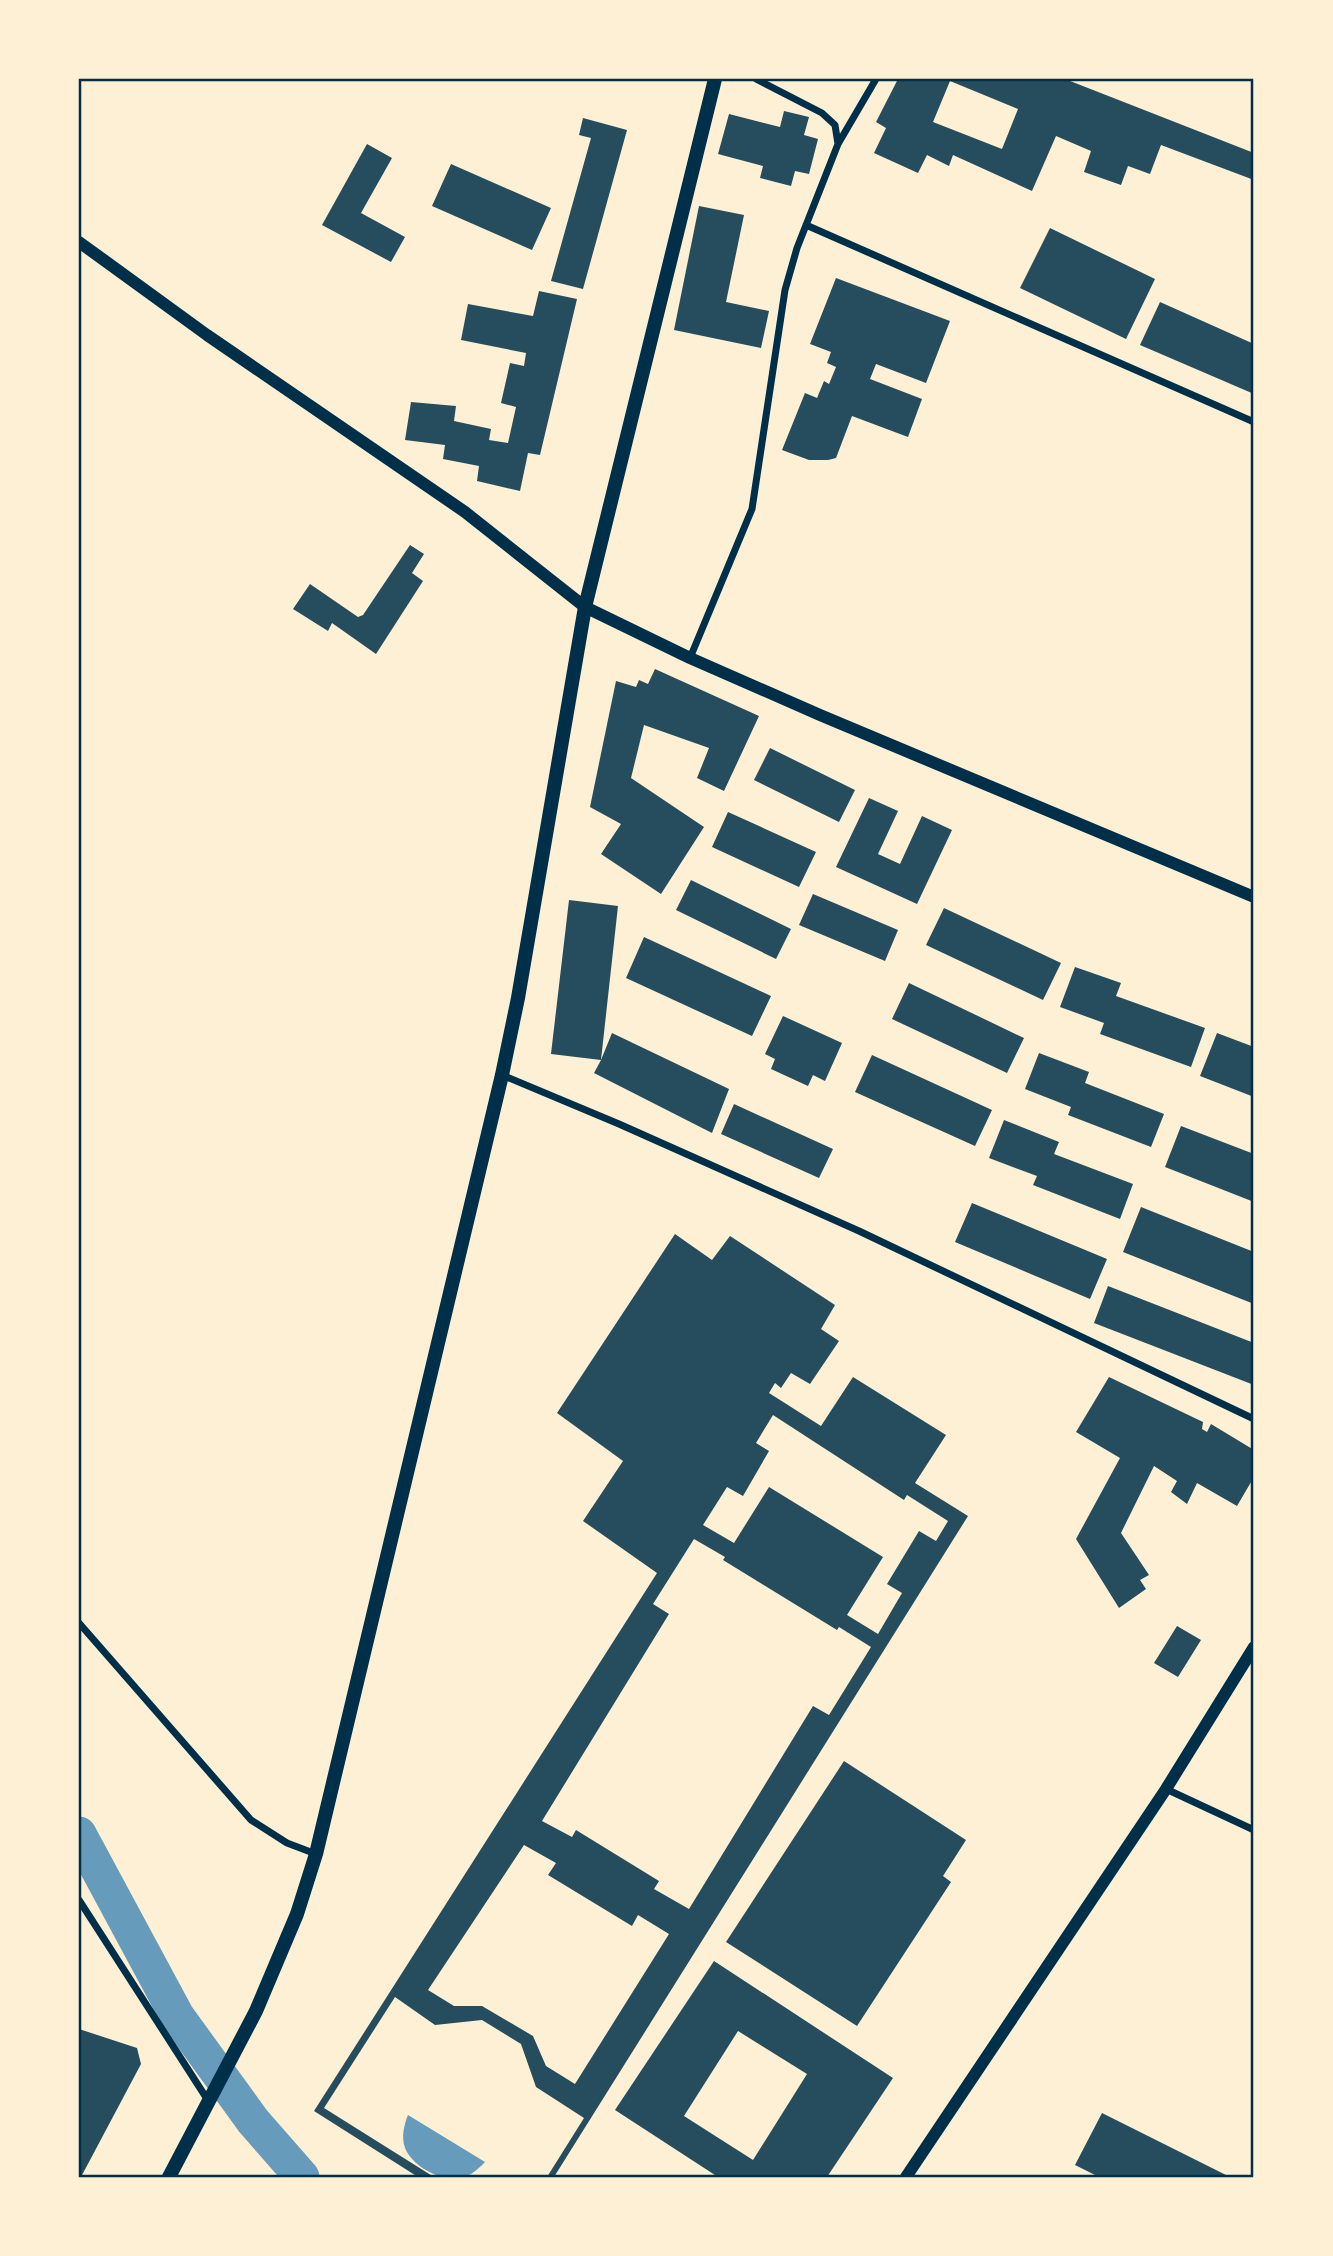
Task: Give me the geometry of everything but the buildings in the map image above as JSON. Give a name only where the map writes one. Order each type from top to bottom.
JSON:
[{"type":"main road","points":[[169,2177],[256,2011],[297,1914],[316,1854],[502,1076],[518,998],[585,607],[715,79]]},
{"type":"street","points":[[755,79],[822,113],[835,125],[838,145]]},
{"type":"street","points":[[690,658],[752,509],[785,290],[806,225],[838,145],[876,79]]},
{"type":"street","points":[[806,225],[1254,422]]},
{"type":"street","points":[[79,242],[207,335],[466,512],[585,607],[690,658],[832,720],[1254,897]]},
{"type":"street","points":[[502,1076],[619,1124],[859,1231],[1254,1419]]},
{"type":"street","points":[[79,1623],[251,1821],[287,1843],[316,1854]]},
{"type":"street","points":[[906,2177],[1166,1789],[1254,1647]]},
{"type":"street","points":[[1166,1789],[1254,1830]]},
{"type":"street","points":[[79,1900],[210,2103]]},
{"type":"water","points":[[408,2115],[485,2162],[472,2173],[459,2178],[431,2173],[415,2162],[405,2148],[404,2131]]},
{"type":"waterway","points":[[79,1834],[177,2016],[253,2121],[302,2177]]}]
